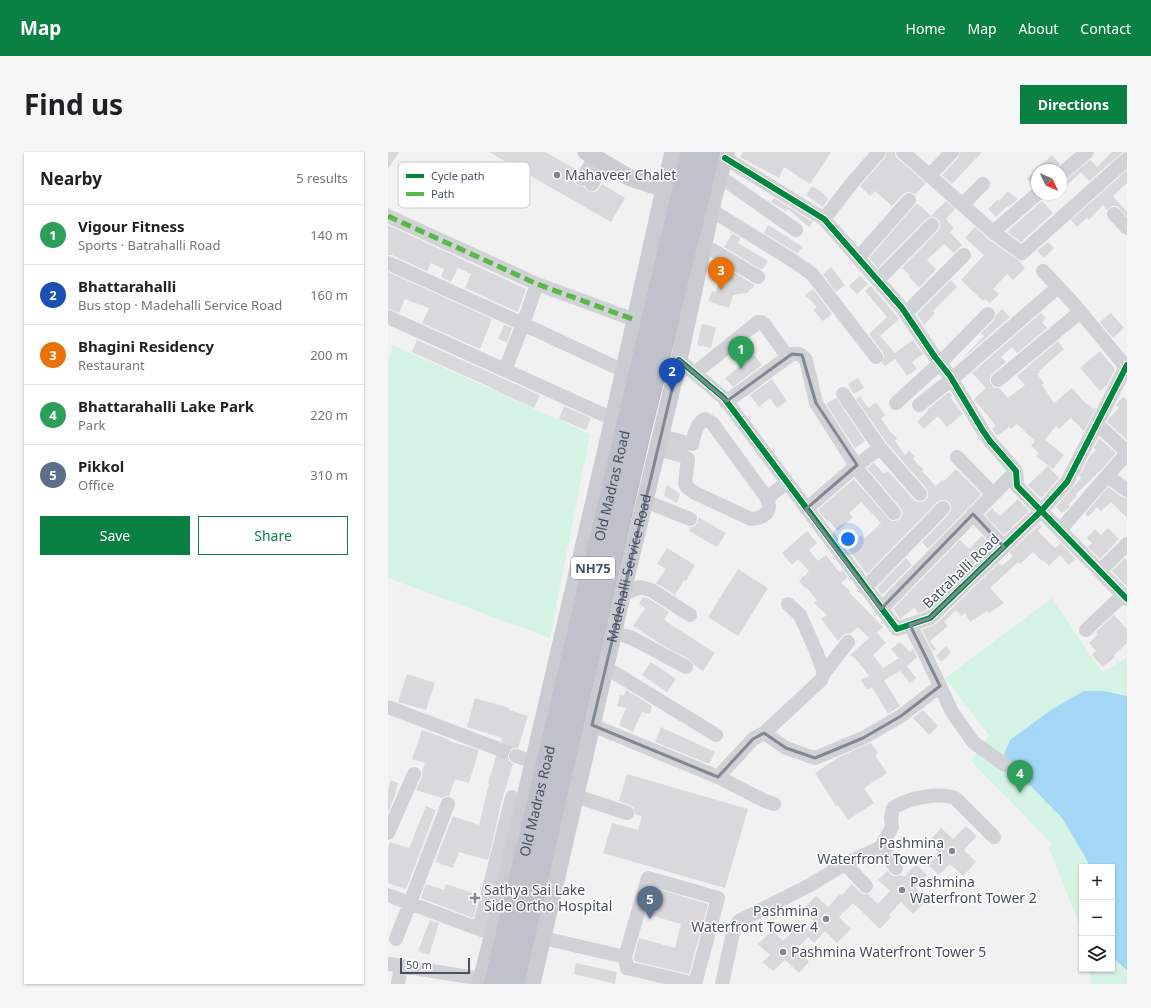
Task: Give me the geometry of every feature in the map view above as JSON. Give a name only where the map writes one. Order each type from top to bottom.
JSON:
[{"type":"highway","name":"Old Madras Road","points":[[514,984],[640,432],[689,196],[691,152]]},
{"type":"highway","name":"Old Madras Road","points":[[485,982],[689,196],[720,154]]},
{"type":"main road","points":[[485,982],[486,931],[533,762],[635,320],[689,196],[674,152]]},
{"type":"main road","name":"Madehalli Service Road","points":[[532,984],[622,595],[680,360],[704,245],[689,196],[719,176],[720,154]]},
{"type":"main road","points":[[595,157],[630,178],[689,196]]},
{"type":"street","points":[[824,219],[879,152]]},
{"type":"street","points":[[903,152],[993,232],[1022,253],[1127,159]]},
{"type":"street","points":[[930,175],[952,152]]},
{"type":"street","points":[[1067,169],[1087,152]]},
{"type":"street","points":[[720,154],[824,219],[906,313],[952,380],[990,441],[1016,471],[1017,486],[1125,597],[1086,630]]},
{"type":"street","points":[[587,182],[595,157]]},
{"type":"street","points":[[719,176],[796,230]]},
{"type":"street","points":[[963,204],[983,184]]},
{"type":"street","points":[[689,196],[812,274],[876,357]]},
{"type":"street","points":[[993,232],[1031,199]]},
{"type":"street","points":[[858,258],[909,200]]},
{"type":"street","points":[[1114,214],[1127,228]]},
{"type":"street","points":[[388,216],[538,284],[635,320]]},
{"type":"street","points":[[878,280],[932,225]]},
{"type":"street","points":[[704,245],[758,277]]},
{"type":"street","points":[[906,313],[964,255]]},
{"type":"street","points":[[388,263],[624,371]]},
{"type":"street","points":[[1043,271],[1126,366]]},
{"type":"street","points":[[505,370],[538,284]]},
{"type":"street","points":[[920,405],[952,380],[1058,287]]},
{"type":"street","points":[[998,380],[1080,312]]},
{"type":"street","points":[[896,403],[940,364],[988,314]]},
{"type":"street","points":[[388,317],[613,419]]},
{"type":"street","points":[[695,373],[758,322],[764,324],[788,357]]},
{"type":"street","points":[[726,402],[792,354],[797,353],[802,355],[806,360],[816,403],[862,475],[894,513]]},
{"type":"street","name":"Batrahalli Road","points":[[680,360],[726,402],[897,629],[930,618],[1041,511],[1067,482],[1097,424],[1122,390],[1126,366]]},
{"type":"street","points":[[843,394],[880,448],[920,494]]},
{"type":"street","points":[[705,419],[712,424],[767,498],[769,507],[766,514],[760,518],[751,519],[695,493],[688,488],[685,484],[685,472],[692,444],[698,425],[701,421],[705,419]]},
{"type":"street","points":[[1060,530],[1127,452],[1097,424]]},
{"type":"street","points":[[659,443],[692,444]]},
{"type":"street","points":[[659,443],[688,459]]},
{"type":"street","points":[[806,509],[857,465],[880,448]]},
{"type":"street","points":[[957,457],[993,494]]},
{"type":"street","points":[[881,609],[1016,471]]},
{"type":"street","points":[[1107,476],[1127,490]]},
{"type":"street","points":[[767,498],[786,483]]},
{"type":"street","points":[[645,501],[690,519]]},
{"type":"street","points":[[865,588],[943,508]]},
{"type":"street","points":[[973,514],[1004,547]]},
{"type":"street","points":[[1100,571],[1127,544]]},
{"type":"street","points":[[622,595],[640,587],[651,590],[690,615]]},
{"type":"street","points":[[788,604],[800,615],[824,673]]},
{"type":"street","points":[[910,625],[952,712],[973,742],[1005,766]]},
{"type":"street","points":[[613,633],[632,638],[686,667]]},
{"type":"street","points":[[718,777],[753,739],[764,733],[821,680],[824,673],[848,642]]},
{"type":"street","points":[[605,667],[716,735]]},
{"type":"street","points":[[764,733],[786,748],[815,758],[863,738],[901,716],[940,686]]},
{"type":"street","points":[[388,707],[496,748]]},
{"type":"street","points":[[592,725],[718,777],[774,804]]},
{"type":"street","points":[[516,756],[533,762]]},
{"type":"street","points":[[388,833],[414,774]]},
{"type":"street","points":[[722,984],[734,928],[739,921],[810,885],[845,864],[881,847],[892,827],[891,818],[893,808],[899,804],[926,796],[947,795],[955,798],[994,837]]},
{"type":"street","points":[[576,796],[627,813]]},
{"type":"street","points":[[388,895],[486,931],[512,797]]},
{"type":"street","points":[[396,939],[448,804]]},
{"type":"street","points":[[881,847],[896,868]]},
{"type":"street","points":[[845,864],[866,886]]},
{"type":"street","points":[[648,878],[718,898],[695,984],[627,968],[624,957],[648,878]]},
{"type":"street","points":[[543,938],[624,957]]},
{"type":"street","points":[[398,984],[394,965],[485,982]]},
{"type":"highlighted area","points":[[792,354],[802,355],[816,403],[857,465],[806,509],[881,609],[973,514],[1004,547],[930,618],[910,625],[940,686],[901,716],[863,738],[815,758],[786,748],[764,733],[753,739],[718,777],[592,725],[679,360],[727,401]]},
{"type":"green space","points":[[393,345],[590,434],[550,638],[388,578],[388,363]]},
{"type":"green space","points":[[1052,598],[1103,672],[1127,657],[1127,696],[1104,691],[1013,768],[1062,818],[1088,864],[1079,864],[1079,928],[1077,919],[1049,848],[1052,844],[971,761],[989,735],[945,678]]},
{"type":"green space","points":[[1115,960],[1127,970],[1127,984],[1091,984],[1089,972],[1115,972]]},
{"type":"water","points":[[1084,691],[1104,691],[1127,696],[1127,970],[1115,960],[1115,864],[1088,864],[1062,818],[1013,768],[1004,755],[1010,740],[1051,710]]},
{"type":"building","points":[[388,152],[399,152],[388,169]]},
{"type":"building","name":"Mahaveer Chalet","points":[[489,152],[545,152],[577,170],[574,179],[578,186],[584,187],[588,191],[593,192],[597,191],[602,184],[625,198],[611,222],[530,176],[530,162],[506,162]]},
{"type":"building","points":[[743,152],[831,152],[810,184],[784,167],[779,178],[740,157]]},
{"type":"building","points":[[887,152],[895,152],[897,158],[926,183],[915,194],[907,192],[903,194],[892,206],[875,191],[870,196],[860,186],[885,158]]},
{"type":"building","points":[[960,152],[982,152],[952,184],[942,175],[958,158]]},
{"type":"building","points":[[1112,152],[1123,152],[1089,181],[1081,172],[1067,185],[1067,179],[1090,160],[1097,167]]},
{"type":"building","points":[[1052,155],[1060,164],[1043,164]]},
{"type":"building","points":[[1127,170],[1127,183],[1113,196],[1127,212],[1127,216],[1117,206],[1112,206],[1107,210],[1103,205],[1089,220],[1087,218],[1077,227],[1071,220]]},
{"type":"building","points":[[1031,175],[1031,183],[1027,179]]},
{"type":"building","points":[[812,186],[823,193],[828,199],[823,207],[806,195]]},
{"type":"building","points":[[1008,191],[1018,199],[1008,207],[1007,206],[996,217],[988,209],[998,199],[999,201]]},
{"type":"building","points":[[774,198],[813,222],[809,227],[788,209],[786,211],[771,202]]},
{"type":"building","points":[[946,201],[955,209],[946,219],[954,228],[950,232],[962,245],[954,253],[944,244],[927,260],[936,269],[922,285],[919,287],[908,276],[910,275],[902,268],[938,231],[940,222],[938,219],[930,217],[926,219],[878,268],[869,258],[917,203],[931,216]]},
{"type":"building","points":[[1042,201],[1053,213],[1021,242],[1007,232]]},
{"type":"building","points":[[388,225],[526,289],[518,312],[465,288],[471,274],[458,268],[451,282],[441,277],[444,269],[431,263],[427,271],[392,255],[388,255]]},
{"type":"building","points":[[768,225],[803,247],[797,253],[764,233]]},
{"type":"building","points":[[975,227],[988,239],[1018,260],[1025,268],[1013,280],[1007,274],[993,289],[999,294],[990,303],[985,299],[983,301],[961,280],[984,255],[965,238]]},
{"type":"building","points":[[729,231],[740,238],[738,243],[768,261],[762,270],[724,247],[732,234]]},
{"type":"building","points":[[1048,242],[1054,248],[1044,258],[1037,251]]},
{"type":"building","points":[[831,267],[845,285],[836,292],[823,274]]},
{"type":"building","points":[[726,268],[755,285],[747,293],[733,295],[729,308],[708,301],[712,291],[716,292],[722,274]]},
{"type":"building","points":[[388,272],[492,319],[480,349],[422,323],[429,308],[405,299],[399,313],[388,309]]},
{"type":"building","points":[[860,276],[868,284],[857,294],[849,286]]},
{"type":"building","points":[[951,280],[957,287],[933,311],[935,313],[924,325],[917,314]]},
{"type":"building","points":[[871,286],[899,319],[880,336],[895,353],[913,340],[923,354],[912,362],[917,369],[907,376],[895,359],[885,366],[882,363],[884,356],[883,352],[869,334],[887,317],[865,291]]},
{"type":"building","points":[[813,289],[832,314],[823,321],[813,310],[817,307],[805,295]]},
{"type":"building","points":[[1002,309],[1010,317],[960,361],[984,336],[981,333],[994,320],[996,315]]},
{"type":"building","points":[[1041,313],[1046,318],[1042,322],[1047,328],[1017,353],[1012,347],[1001,357],[1006,362],[992,374],[990,381],[992,386],[999,388],[1008,398],[1025,385],[1017,376],[1058,341],[1064,349],[1037,374],[1044,383],[1042,385],[1054,403],[1072,388],[1087,405],[1088,404],[1093,409],[1096,408],[1084,431],[1071,418],[1059,429],[1056,426],[1045,440],[1064,455],[1053,469],[1036,456],[1039,453],[1031,446],[1035,441],[1017,424],[1011,429],[1009,427],[997,436],[992,429],[996,426],[974,399],[986,388],[972,373]]},
{"type":"building","points":[[1111,313],[1124,328],[1113,338],[1100,322]]},
{"type":"building","points":[[702,324],[716,327],[711,348],[697,345]]},
{"type":"building","points":[[504,325],[512,328],[507,342],[498,339]]},
{"type":"building","points":[[417,340],[540,395],[534,408],[412,352]]},
{"type":"building","points":[[1100,351],[1115,369],[1107,385],[1100,391],[1080,368]]},
{"type":"building","points":[[754,355],[762,365],[733,387],[725,378]]},
{"type":"building","points":[[858,378],[864,388],[854,394],[848,384]]},
{"type":"building","points":[[772,379],[787,401],[777,408],[770,398],[759,407],[750,395]]},
{"type":"building","points":[[949,392],[952,395],[950,397],[963,414],[947,427],[938,416],[924,429],[917,422],[928,411],[927,410]]},
{"type":"building","points":[[860,396],[868,408],[876,402],[885,415],[881,418],[897,439],[895,441],[905,455],[909,450],[915,457],[913,459],[924,470],[922,471],[936,486],[942,480],[944,481],[956,469],[981,494],[928,549],[922,542],[949,514],[951,510],[951,505],[949,502],[941,500],[937,502],[867,574],[843,542],[848,538],[853,543],[861,535],[864,539],[881,523],[861,502],[849,513],[853,517],[838,531],[818,510],[854,479],[891,521],[899,520],[902,516],[901,508],[867,468],[874,463],[884,474],[888,471],[917,502],[925,501],[928,497],[928,493],[926,488],[887,443],[856,399]]},
{"type":"building","points":[[1123,397],[1127,400],[1127,440],[1107,422],[1119,408],[1116,405]]},
{"type":"building","points":[[836,398],[865,441],[855,448],[826,404]]},
{"type":"building","points":[[564,406],[591,418],[586,430],[559,419]]},
{"type":"building","points":[[1099,438],[1116,453],[1076,494],[1077,496],[1068,505],[1070,506],[1062,513],[1056,507],[1081,478],[1079,476],[1090,456],[1096,450],[1094,448]]},
{"type":"building","points":[[1048,466],[1059,478],[1041,498],[1028,485]]},
{"type":"building","points":[[667,485],[680,494],[677,503],[664,496]]},
{"type":"building","points":[[1108,487],[1122,497],[1127,498],[1127,518],[1111,502],[1101,511],[1097,507],[1088,517],[1085,514]]},
{"type":"building","points":[[1018,499],[1029,511],[1004,535],[985,515],[992,508],[1000,516]]},
{"type":"building","points":[[698,517],[726,533],[717,547],[689,531],[691,527],[695,526],[698,522]]},
{"type":"building","points":[[1040,524],[1042,526],[1038,531],[1055,548],[1061,543],[1075,559],[1069,565],[1060,555],[1049,566],[1033,552],[1020,564],[1018,562],[990,588],[1004,603],[989,613],[987,611],[970,622],[965,613],[961,616],[956,610],[944,622],[948,626],[930,641],[936,649],[933,651],[922,630],[936,624],[999,563],[1002,566],[1013,556],[1010,552]]},
{"type":"building","points":[[1108,528],[1119,539],[1100,559],[1088,547],[1092,543],[1087,538],[1095,529],[1101,535]]},
{"type":"building","points":[[807,531],[817,543],[809,550],[818,561],[826,555],[840,573],[842,570],[848,577],[841,583],[883,627],[877,633],[886,643],[873,655],[883,668],[899,658],[891,649],[900,642],[910,652],[913,649],[917,657],[907,666],[916,678],[910,683],[900,671],[884,680],[900,706],[888,714],[872,687],[867,690],[861,680],[869,676],[856,659],[850,655],[869,638],[858,627],[850,634],[844,634],[838,641],[821,619],[827,615],[814,603],[817,600],[799,581],[809,571],[798,559],[792,565],[782,553]]},
{"type":"building","points":[[982,536],[992,547],[925,611],[918,613],[914,608],[900,619],[893,609],[960,540],[969,549]]},
{"type":"building","points":[[667,548],[695,565],[686,581],[684,580],[675,595],[656,583],[666,569],[657,564]]},
{"type":"building","points":[[906,558],[912,565],[882,595],[877,588]]},
{"type":"building","points":[[1125,558],[1127,560],[1127,587],[1112,571]]},
{"type":"building","points":[[738,569],[768,588],[738,636],[708,617]]},
{"type":"building","points":[[643,597],[648,598],[669,612],[664,620],[715,653],[703,671],[694,665],[690,660],[662,645],[633,626],[645,608],[639,604]]},
{"type":"building","points":[[1114,615],[1127,629],[1127,643],[1113,656],[1115,657],[1103,667],[1092,655],[1096,651],[1089,643],[1098,634],[1096,632]]},
{"type":"building","points":[[946,646],[951,652],[942,662],[936,656]]},
{"type":"building","points":[[651,662],[676,679],[667,692],[642,675]]},
{"type":"building","points":[[407,674],[435,683],[426,710],[398,702]]},
{"type":"building","points":[[626,690],[652,706],[650,714],[642,712],[633,732],[619,725],[626,708],[617,706],[620,695],[624,696]]},
{"type":"building","points":[[475,698],[509,708],[509,710],[528,716],[518,748],[511,749],[508,754],[509,761],[513,764],[502,800],[488,860],[459,852],[453,868],[435,862],[453,816],[479,825],[496,756],[501,755],[504,751],[504,746],[501,741],[502,738],[467,727]]},
{"type":"building","points":[[923,710],[938,726],[929,735],[913,718]]},
{"type":"building","points":[[661,727],[715,752],[709,764],[655,742]]},
{"type":"building","points":[[422,730],[450,740],[449,741],[479,750],[469,783],[455,779],[449,796],[442,798],[416,790],[422,777],[422,771],[425,763],[412,759]]},
{"type":"building","points":[[871,743],[878,753],[875,755],[887,773],[864,788],[874,803],[848,820],[838,805],[836,806],[815,773],[839,757]]},
{"type":"building","points":[[627,774],[748,809],[725,888],[603,853],[612,823],[638,830],[642,816],[635,814],[634,808],[630,805],[619,801]]},
{"type":"building","points":[[391,780],[398,783],[396,793],[388,812],[388,789]]},
{"type":"building","points":[[426,806],[436,810],[406,889],[388,883],[388,848],[390,842],[409,848]]},
{"type":"building","name":"Pashmina Waterfront Tower 1","points":[[966,826],[977,836],[964,850],[976,862],[963,876],[950,864],[939,875],[928,865],[939,853],[928,842],[941,828],[953,839]]},
{"type":"building","points":[[916,864],[927,875],[915,888],[927,900],[913,914],[901,902],[889,915],[891,917],[880,929],[853,903],[839,917],[851,929],[837,943],[825,931],[814,943],[808,937],[797,949],[809,962],[799,973],[785,960],[773,971],[762,962],[770,955],[758,944],[772,930],[783,941],[796,928],[802,933],[814,921],[802,910],[816,896],[828,907],[852,884],[863,894],[868,894],[878,904],[890,891],[878,880],[887,871],[893,876],[901,875],[904,877]]},
{"type":"building","points":[[426,884],[444,890],[446,884],[479,895],[473,918],[421,898]]},
{"type":"building","points":[[654,888],[708,904],[689,974],[634,961],[639,938],[675,948],[681,924],[646,914]]},
{"type":"building","points":[[430,920],[439,923],[429,955],[418,951]]},
{"type":"building","points":[[576,963],[617,972],[615,984],[574,974]]},
{"type":"tunnel","points":[[496,748],[516,756]]},
{"type":"marked path","points":[[388,216],[537,284],[635,320]]},
{"type":"cycle path","points":[[725,158],[824,219],[902,308],[935,357],[950,376],[983,431],[1016,471],[1017,486],[1127,599]]},
{"type":"cycle path","points":[[679,360],[724,398],[897,629],[930,618],[1041,511],[1067,482],[1127,365]]},
{"type":"place","name":"Mahaveer Chalet","points":[[557,175]]},
{"type":"place","name":"Bhagini Residency","points":[[721,290]]},
{"type":"place","name":"Vigour Fitness","points":[[741,369]]},
{"type":"place","name":"Bhattarahalli","points":[[672,391]]},
{"type":"place","name":"Bhattarahalli Lake Park","points":[[1020,793]]},
{"type":"place","name":"Pashmina Waterfront Tower 1","points":[[952,851]]},
{"type":"place","name":"Pashmina Waterfront Tower 2","points":[[902,890]]},
{"type":"place","name":"Sathya Sai Lake Side Ortho Hospital","points":[[475,898]]},
{"type":"place","name":"Pikkol","points":[[650,919]]},
{"type":"place","name":"Pashmina Waterfront Tower 4","points":[[826,919]]},
{"type":"place","name":"Pashmina Waterfront Tower 5","points":[[783,952]]}]
